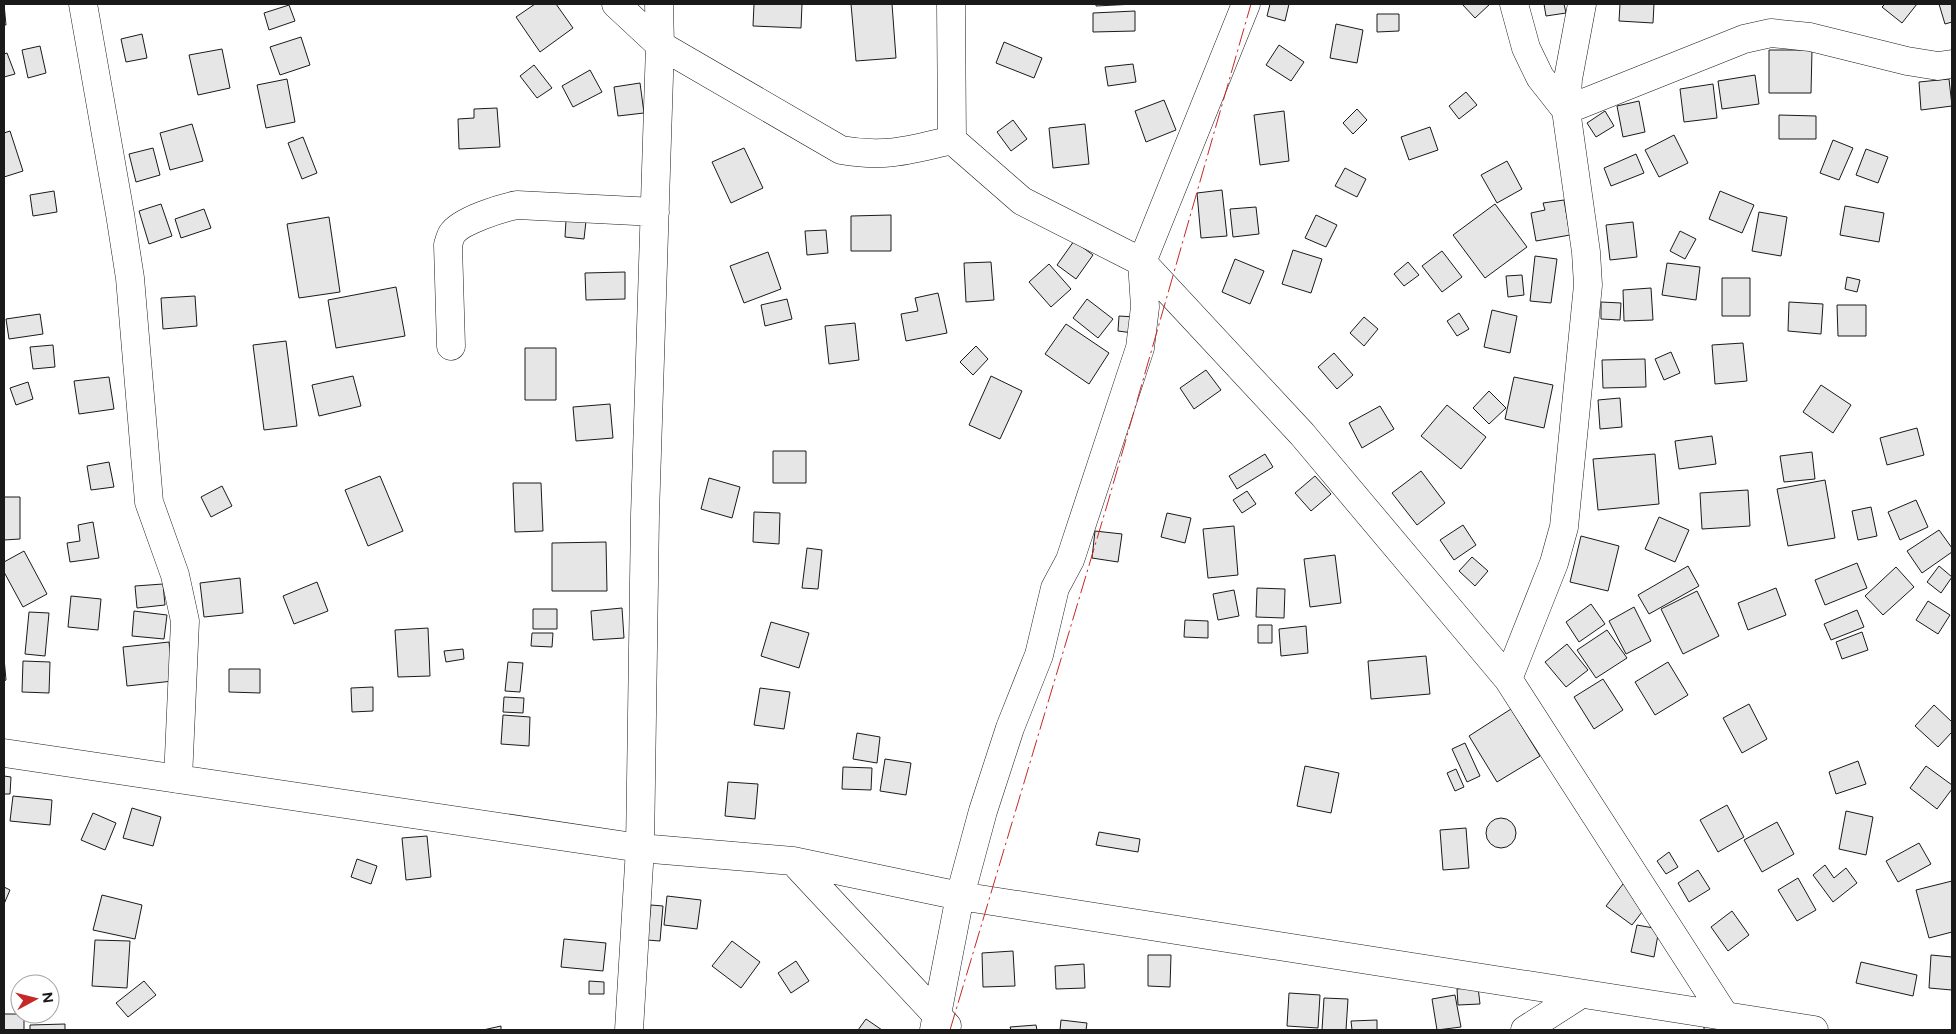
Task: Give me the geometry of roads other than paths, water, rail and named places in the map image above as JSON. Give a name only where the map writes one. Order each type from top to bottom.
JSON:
[{"type":"street","points":[[83,4],[130,278],[149,502],[175,575],[185,621],[178,779]]},
{"type":"street","points":[[616,4],[660,45],[841,150],[866,154],[894,153],[952,140]]},
{"type":"street","points":[[629,1030],[640,848],[645,515],[660,45],[659,4]]},
{"type":"street","points":[[951,4],[952,140],[1022,201],[1142,262],[1302,434],[1508,679],[1725,1016]]},
{"type":"street","points":[[941,1025],[960,896],[983,811],[1010,728],[1039,655],[1055,588],[1070,560],[1140,348],[1145,307],[1142,262],[1246,4]]},
{"type":"street","points":[[1514,4],[1526,48],[1540,77],[1566,110]]},
{"type":"street","points":[[1508,679],[1554,563],[1564,527],[1588,285],[1586,252],[1566,110],[1568,79],[1582,4]]},
{"type":"street","points":[[1566,110],[1744,39],[1771,33],[1810,37],[1907,61],[1938,66],[1952,64]]},
{"type":"street","points":[[452,346],[448,245],[452,233],[496,209],[517,205],[655,212]]},
{"type":"street","points":[[4,753],[640,848],[793,860],[960,896],[1725,1016],[1770,1027],[1814,1030]]},
{"type":"street","points":[[793,860],[941,1025]]},
{"type":"street","points":[[1525,1030],[1581,994]]}]
